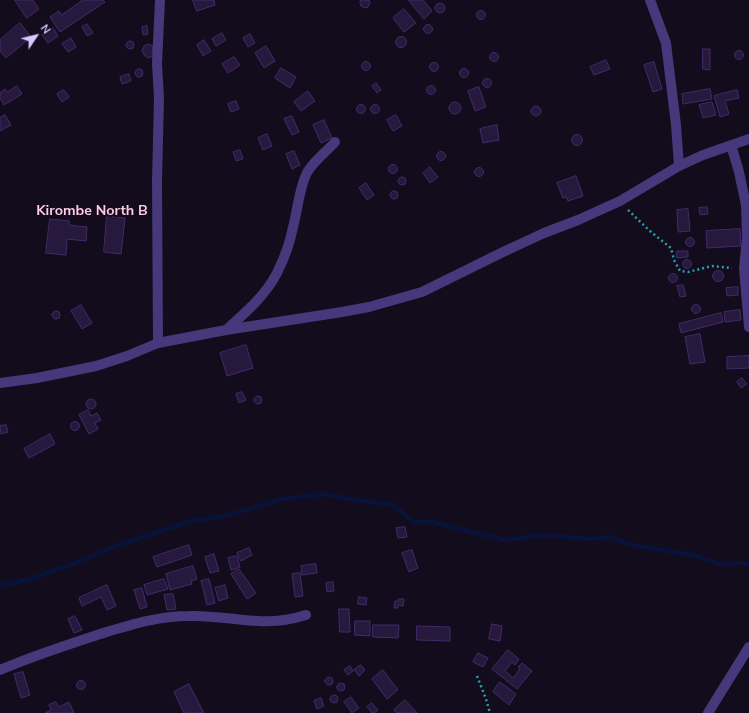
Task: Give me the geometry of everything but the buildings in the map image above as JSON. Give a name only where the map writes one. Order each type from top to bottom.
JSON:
[{"type":"street","points":[[158,343],[157,181],[160,0]]},
{"type":"street","points":[[650,0],[666,43],[676,125],[679,166]]},
{"type":"street","points":[[0,383],[36,378],[96,366],[128,356],[158,343],[226,330],[342,312],[422,292],[544,233],[578,220],[620,201],[679,166],[702,155],[749,140]]},
{"type":"street","points":[[226,330],[264,294],[276,274],[284,258],[293,229],[307,172],[335,142]]},
{"type":"street","points":[[731,145],[739,172],[746,205],[747,238],[744,268],[749,327]]},
{"type":"street","points":[[0,670],[56,648],[133,624],[160,618],[215,616],[258,621],[273,621],[306,615]]},
{"type":"street","points":[[708,713],[749,647]]},
{"type":"path","points":[[620,201],[651,232],[671,248],[674,260],[680,271],[688,272],[712,266],[744,268]]},
{"type":"path","points":[[477,676],[490,713]]},
{"type":"waterway","points":[[0,586],[30,579],[75,563],[113,547],[188,522],[229,515],[282,499],[325,494],[394,505],[413,522],[434,522],[506,540],[544,535],[590,539],[610,537],[632,545],[693,555],[719,564],[743,563],[749,565]]},
{"type":"district","name":"Kirombe North B","points":[[92,211]]}]
